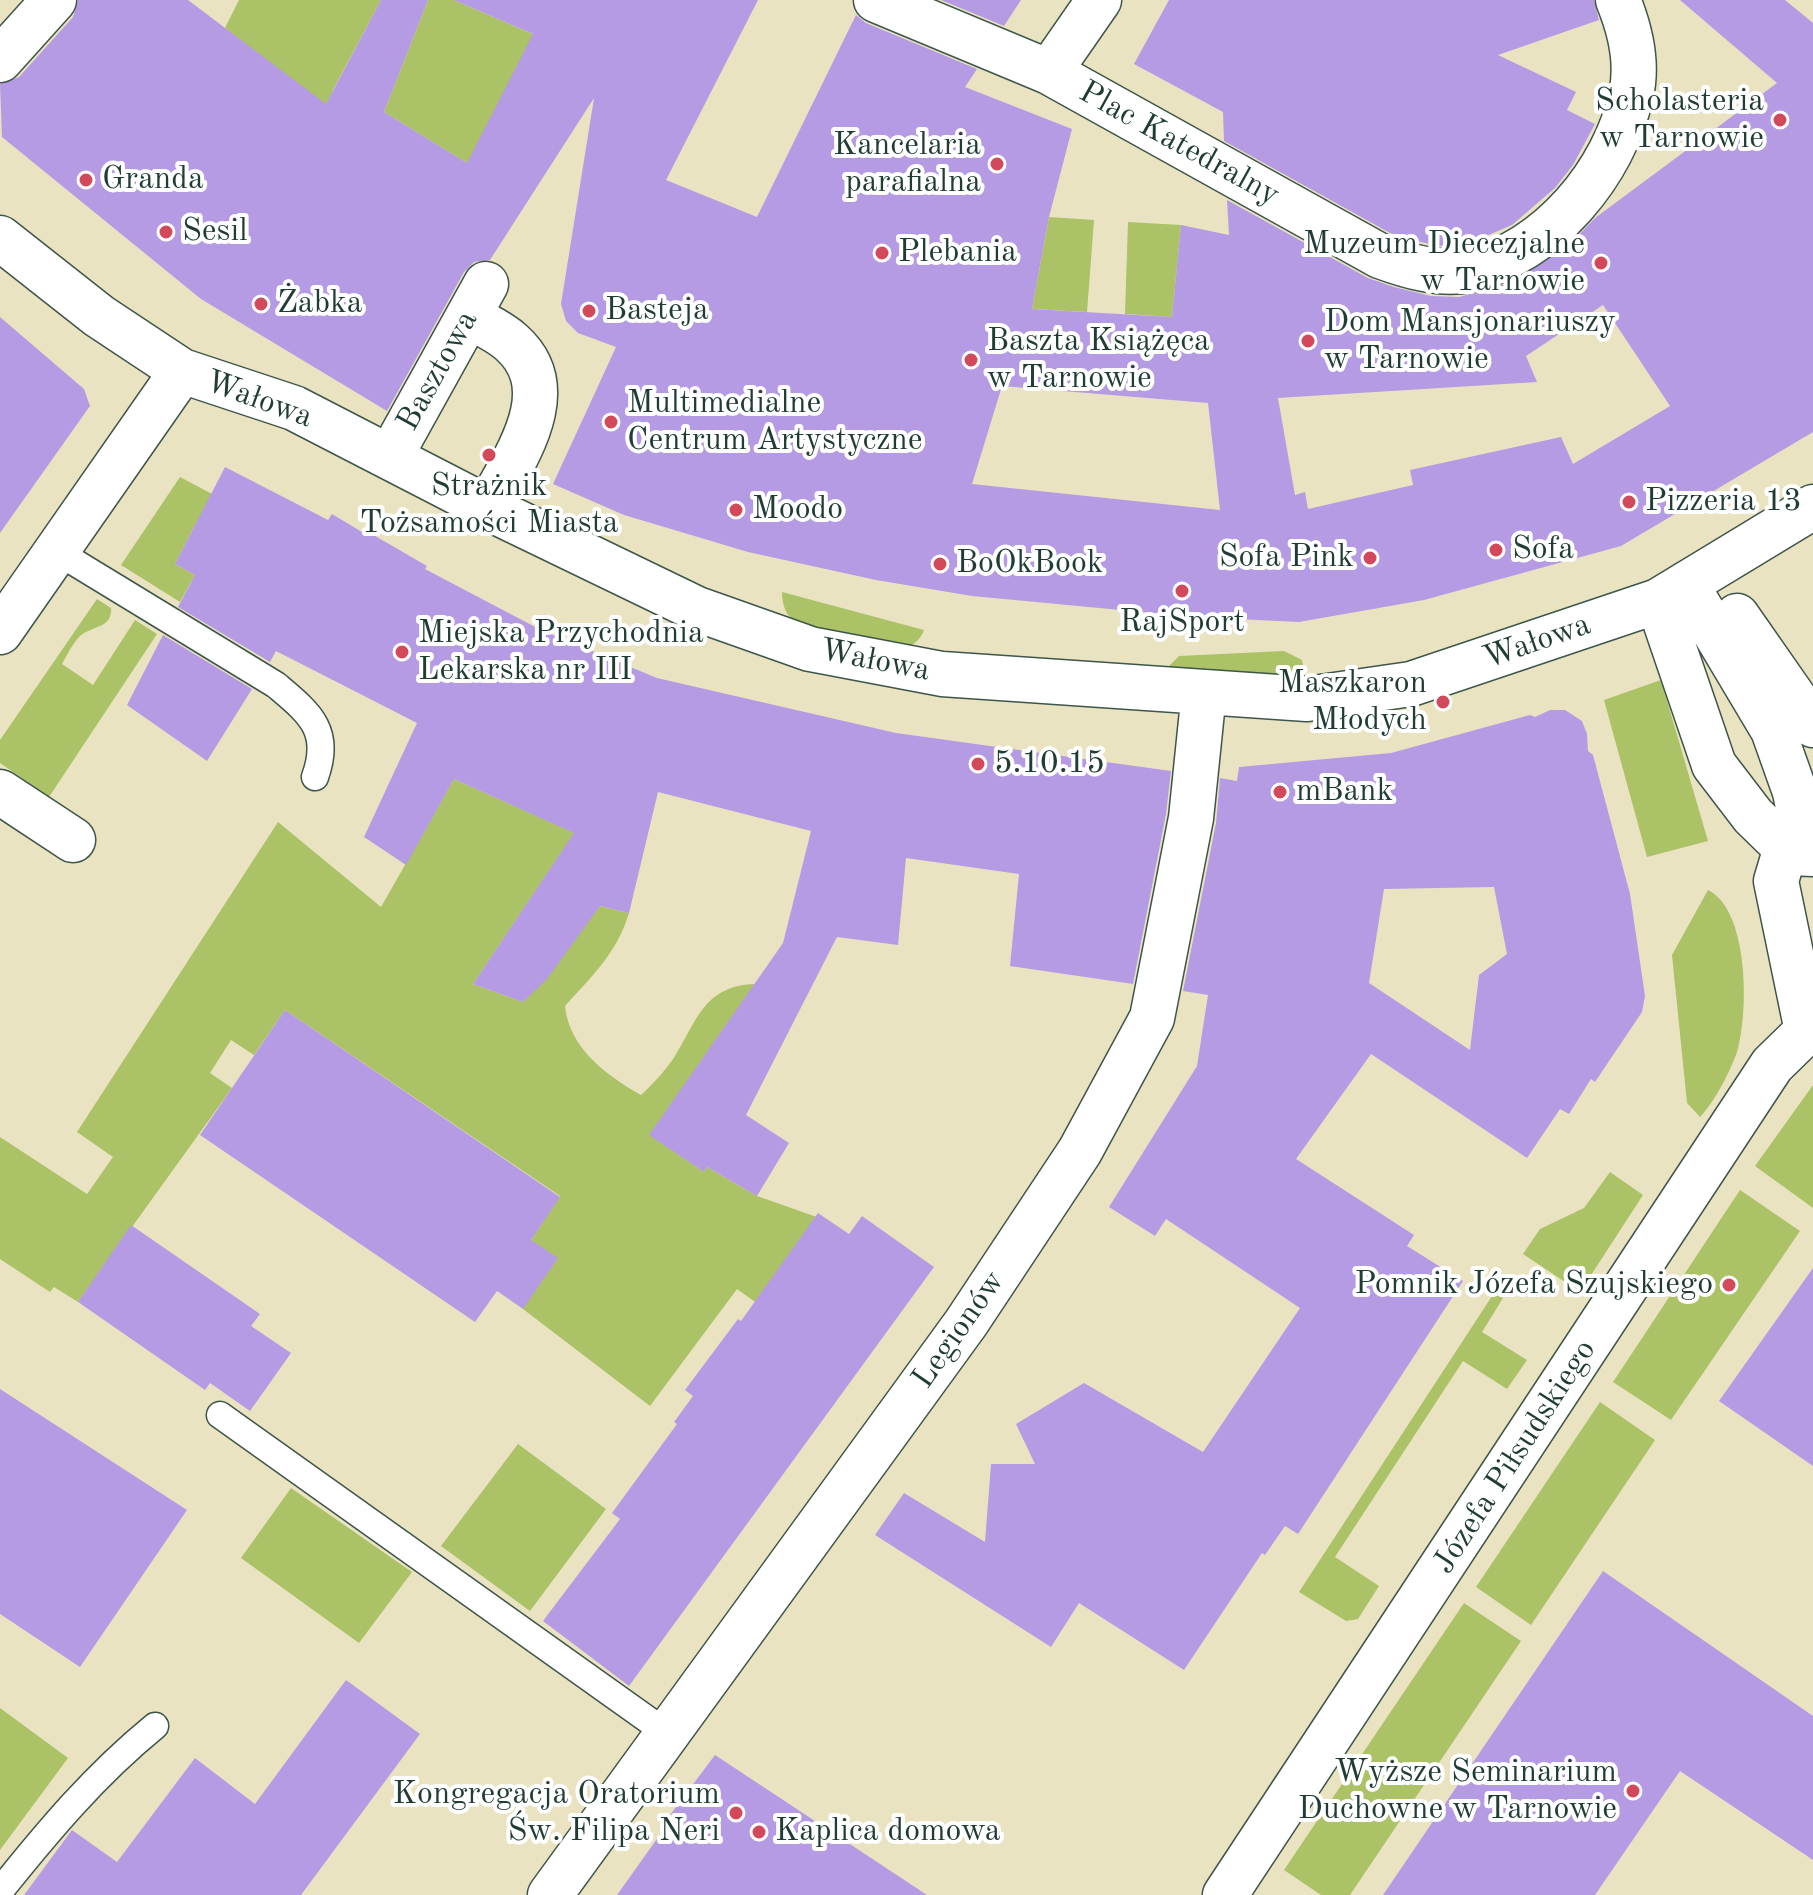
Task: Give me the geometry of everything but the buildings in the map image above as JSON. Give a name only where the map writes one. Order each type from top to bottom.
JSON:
[{"type":"street","points":[[0,60],[54,0]]},
{"type":"street","points":[[876,0],[1049,72]]},
{"type":"street","name":"Plac Katedralny","points":[[1099,0],[1049,72],[1380,256],[1408,266],[1468,270],[1540,236],[1571,208],[1605,161],[1632,94],[1630,39],[1618,0]]},
{"type":"street","name":"Wałowa","points":[[0,238],[99,316],[182,371],[211,383],[276,400],[488,508],[697,609],[810,649],[942,674],[1307,699],[1411,684],[1683,585],[1813,507]]},
{"type":"street","name":"Basztowa","points":[[390,457],[477,300],[527,358],[536,377],[537,404],[488,508]]},
{"type":"street","points":[[0,632],[182,371]]},
{"type":"street","points":[[1683,585],[1813,725]]},
{"type":"street","points":[[1683,585],[1714,765],[1753,816],[1804,852]]},
{"type":"street","points":[[1683,585],[1773,730],[1795,792],[1804,852]]},
{"type":"street","name":"Legionów","points":[[550,1895],[966,1323],[1080,1151],[1152,1018],[1191,818],[1204,692]]},
{"type":"street","points":[[0,792],[73,840]]},
{"type":"street","points":[[1804,852],[1782,861],[1776,881],[1810,1028]]},
{"type":"street","name":"Józefa Piłsudskiego","points":[[1225,1895],[1772,1065],[1810,1028]]},
{"type":"lane","points":[[56,551],[276,685],[305,709],[320,730],[321,760],[315,777]]},
{"type":"lane","points":[[220,1415],[668,1734]]},
{"type":"lane","points":[[0,1891],[67,1806],[112,1761],[155,1726]]},
{"type":"green space","points":[[239,0],[381,0],[333,90],[328,107],[225,28]]},
{"type":"green space","points":[[428,0],[454,0],[558,45],[467,163],[384,112]]},
{"type":"green space","points":[[1049,217],[1094,220],[1087,312],[1032,309]]},
{"type":"green space","points":[[1128,222],[1181,225],[1172,317],[1125,314]]},
{"type":"green space","points":[[180,477],[231,504],[194,527],[175,564],[195,575],[180,602],[121,565]]},
{"type":"green space","points":[[782,592],[924,630],[916,642],[900,649],[846,639],[798,624],[786,610]]},
{"type":"green space","points":[[97,599],[111,608],[108,620],[80,636],[62,664],[93,685],[135,620],[157,634],[49,797],[0,763],[0,740]]},
{"type":"green space","points":[[1284,651],[1302,660],[1304,670],[1298,678],[1166,669],[1179,656]]},
{"type":"green space","points":[[1661,680],[1708,841],[1647,857],[1604,700]]},
{"type":"green space","points":[[454,779],[595,842],[561,853],[473,984],[523,1002],[600,906],[629,913],[611,952],[565,1006],[574,1035],[591,1059],[641,1095],[668,1066],[697,1017],[713,998],[738,986],[755,984],[650,1135],[704,1172],[707,1167],[757,1196],[831,1222],[768,1311],[737,1289],[650,1406],[523,1309],[531,1240],[560,1196],[285,1010],[254,1055],[231,1040],[210,1073],[232,1088],[78,1302],[54,1287],[50,1292],[0,1259],[0,1137],[87,1194],[113,1157],[77,1132],[278,822],[381,907]]},
{"type":"green space","points":[[1708,890],[1722,901],[1732,918],[1744,989],[1737,1052],[1726,1078],[1700,1117],[1687,1103],[1672,955]]},
{"type":"green space","points":[[1813,1085],[1813,1208],[1755,1166]]},
{"type":"green space","points":[[1610,1172],[1643,1195],[1580,1292],[1523,1254],[1540,1229],[1584,1208]]},
{"type":"green space","points":[[1740,1190],[1800,1231],[1671,1420],[1613,1382]]},
{"type":"green space","points":[[1494,1293],[1503,1298],[1482,1332],[1527,1360],[1507,1389],[1463,1361],[1335,1557],[1379,1586],[1358,1619],[1346,1621],[1299,1592]]},
{"type":"green space","points":[[1600,1402],[1655,1440],[1531,1625],[1476,1587]]},
{"type":"green space","points":[[518,1444],[606,1509],[530,1611],[441,1546]]},
{"type":"green space","points":[[291,1488],[412,1572],[359,1643],[241,1558]]},
{"type":"green space","points":[[1464,1603],[1521,1641],[1350,1895],[1321,1895],[1284,1870]]},
{"type":"green space","points":[[0,1708],[68,1758],[0,1850]]},
{"type":"place","name":"Scholasteria w Tarnowie","points":[[1780,120]]},
{"type":"place","name":"Kancelaria parafialna","points":[[997,164]]},
{"type":"place","name":"Granda","points":[[86,180]]},
{"type":"place","name":"Sesil","points":[[166,232]]},
{"type":"place","name":"Plebania","points":[[882,253]]},
{"type":"place","name":"Muzeum Diecezjalne w Tarnowie","points":[[1601,263]]},
{"type":"place","name":"Żabka","points":[[261,304]]},
{"type":"place","name":"Basteja","points":[[589,311]]},
{"type":"place","name":"Dom Mansjonariuszy w Tarnowie","points":[[1308,341]]},
{"type":"place","name":"Baszta Książęca w Tarnowie","points":[[971,360]]},
{"type":"place","name":"Multimedialne Centrum Artystyczne","points":[[611,422]]},
{"type":"place","name":"Strażnik Tożsamości Miasta","points":[[489,455]]},
{"type":"place","name":"Pizzeria 13","points":[[1629,502]]},
{"type":"place","name":"Moodo","points":[[736,510]]},
{"type":"place","name":"Sofa","points":[[1496,550]]},
{"type":"place","name":"Sofa Pink","points":[[1370,558]]},
{"type":"place","name":"BoOkBook","points":[[940,564]]},
{"type":"place","name":"RajSport","points":[[1182,591]]},
{"type":"place","name":"Miejska Przychodnia Lekarska nr III","points":[[402,652]]},
{"type":"place","name":"Maszkaron Młodych","points":[[1443,702]]},
{"type":"place","name":"5.10.15","points":[[978,764]]},
{"type":"place","name":"mBank","points":[[1280,792]]},
{"type":"place","name":"Pomnik Józefa Szujskiego","points":[[1729,1285]]},
{"type":"place","name":"Wyższe Seminarium Duchowne w Tarnowie","points":[[1633,1791]]},
{"type":"place","name":"Kongregacja Oratorium Św. Filipa Neri","points":[[736,1813]]},
{"type":"place","name":"Kaplica domowa","points":[[759,1832]]}]
